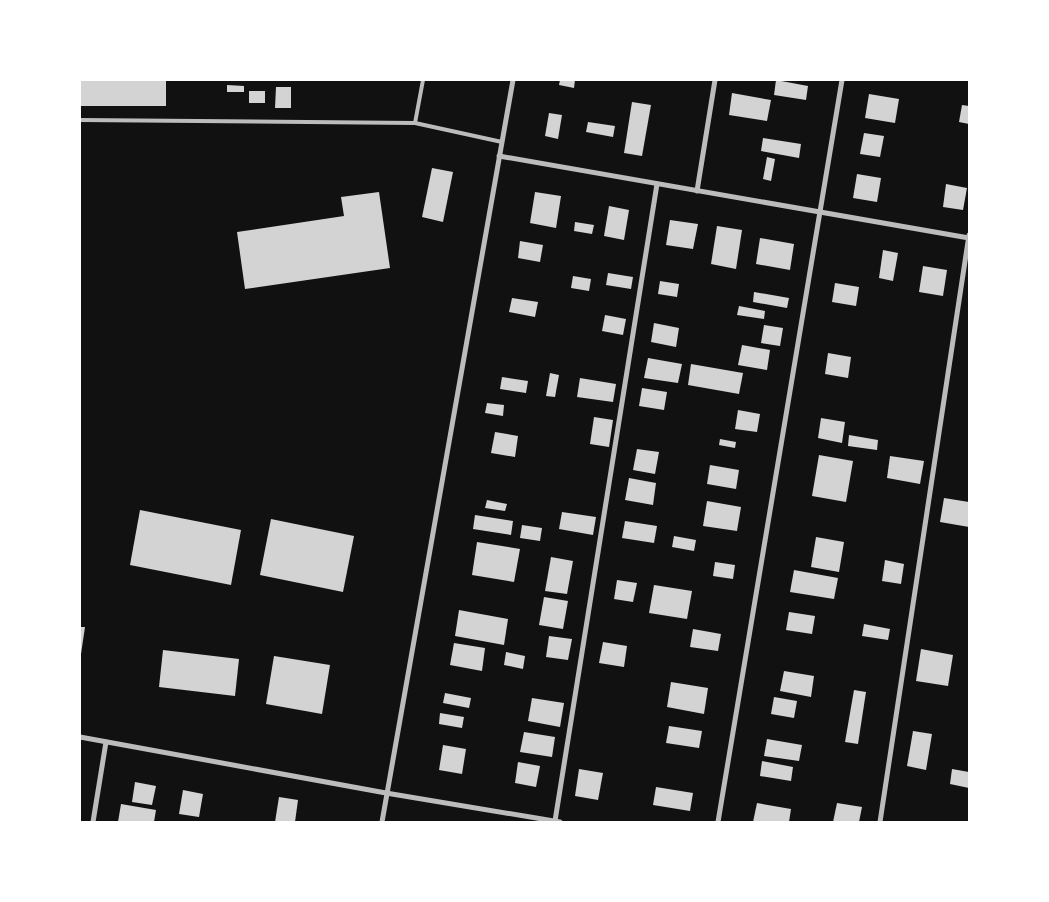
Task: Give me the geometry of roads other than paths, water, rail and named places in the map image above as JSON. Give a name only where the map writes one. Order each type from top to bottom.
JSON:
[{"type":"street","points":[[382,822],[513,80]]},
{"type":"street","points":[[697,191],[715,80]]},
{"type":"street","points":[[718,822],[842,80]]},
{"type":"street","points":[[499,156],[969,237],[880,822]]},
{"type":"street","points":[[80,737],[386,793],[558,822],[657,184]]},
{"type":"street","points":[[93,822],[106,742]]},
{"type":"lane","points":[[415,123],[423,80]]},
{"type":"lane","points":[[80,120],[415,123],[502,142]]}]
